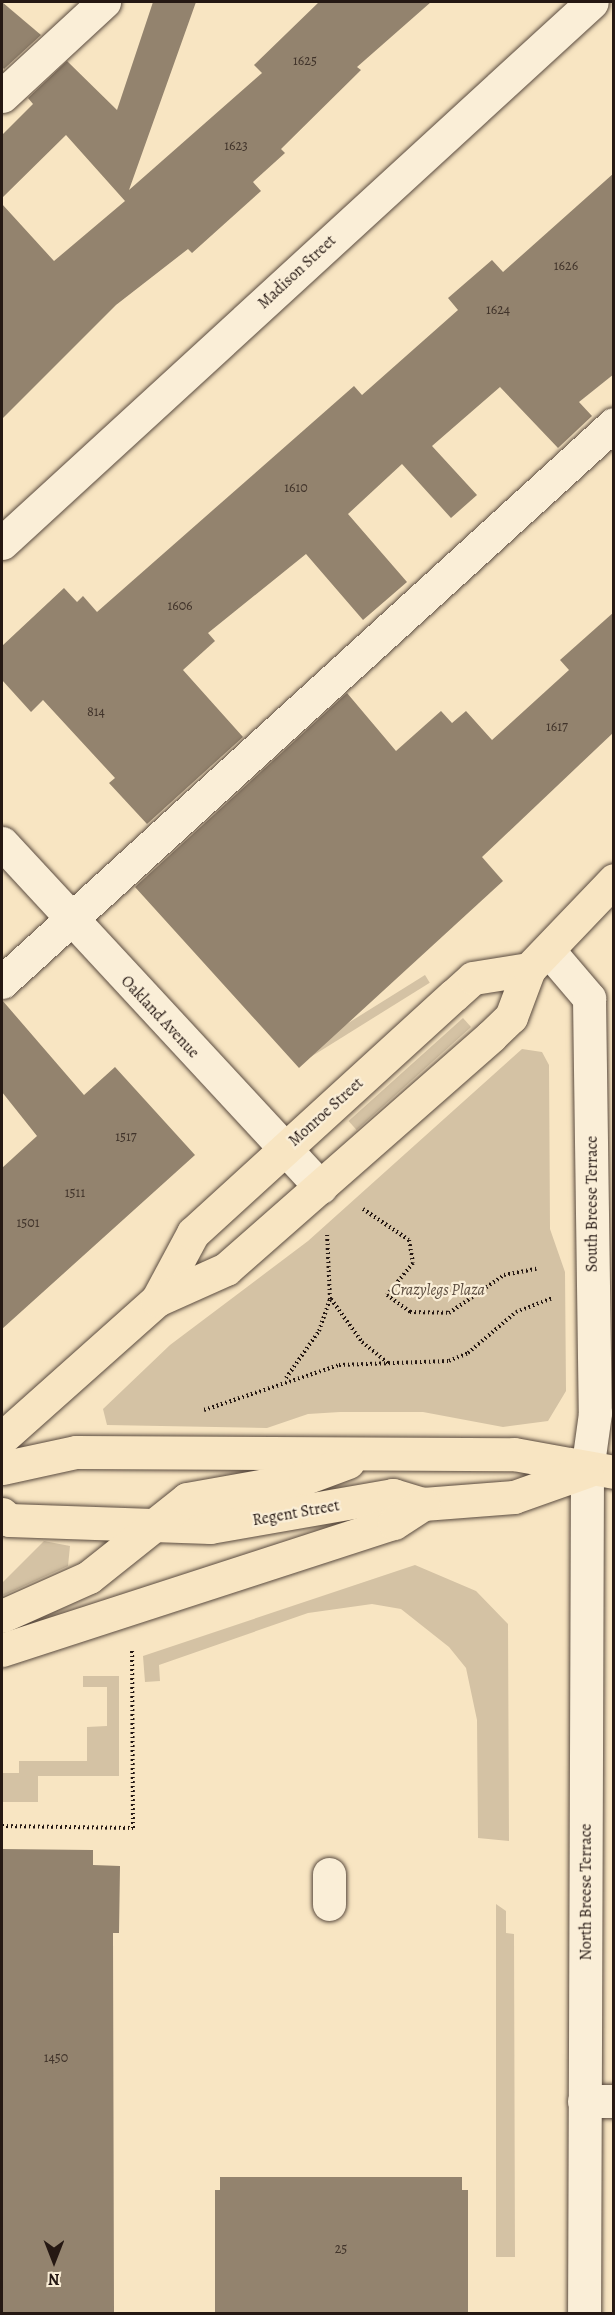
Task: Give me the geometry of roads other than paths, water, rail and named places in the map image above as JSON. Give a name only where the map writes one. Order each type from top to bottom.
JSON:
[{"type":"main road","name":"Monroe Street","points":[[2,1438],[157,1300],[226,1269],[511,1017],[539,960],[614,880]]},
{"type":"main road","name":"Monroe Street","points":[[157,1300],[193,1233],[473,978],[539,960]]},
{"type":"main road","points":[[2,1468],[76,1452],[514,1454],[600,1472]]},
{"type":"main road","points":[[2,1616],[89,1577],[145,1528],[187,1499],[305,1478],[363,1455]]},
{"type":"main road","name":"Regent Street","points":[[2,1514],[9,1520],[145,1528],[210,1527],[393,1495],[423,1504],[514,1497],[600,1472]]},
{"type":"main road","points":[[2,1650],[394,1522],[423,1504]]},
{"type":"street","points":[[2,96],[104,2]]},
{"type":"street","name":"Madison Street","points":[[2,543],[592,2]]},
{"type":"street","points":[[2,982],[614,424]]},
{"type":"street","name":"Oakland Avenue","points":[[2,843],[69,919],[321,1187]]},
{"type":"street","name":"South Breese Terrace","points":[[539,960],[590,998],[602,1021],[603,1218],[592,1284],[595,1413],[600,1472]]},
{"type":"street","name":"North Breese Terrace","points":[[584,2313],[599,2101],[600,1472]]},
{"type":"park label","name":"Crazylegs Plaza","points":[[438,1290]]}]
